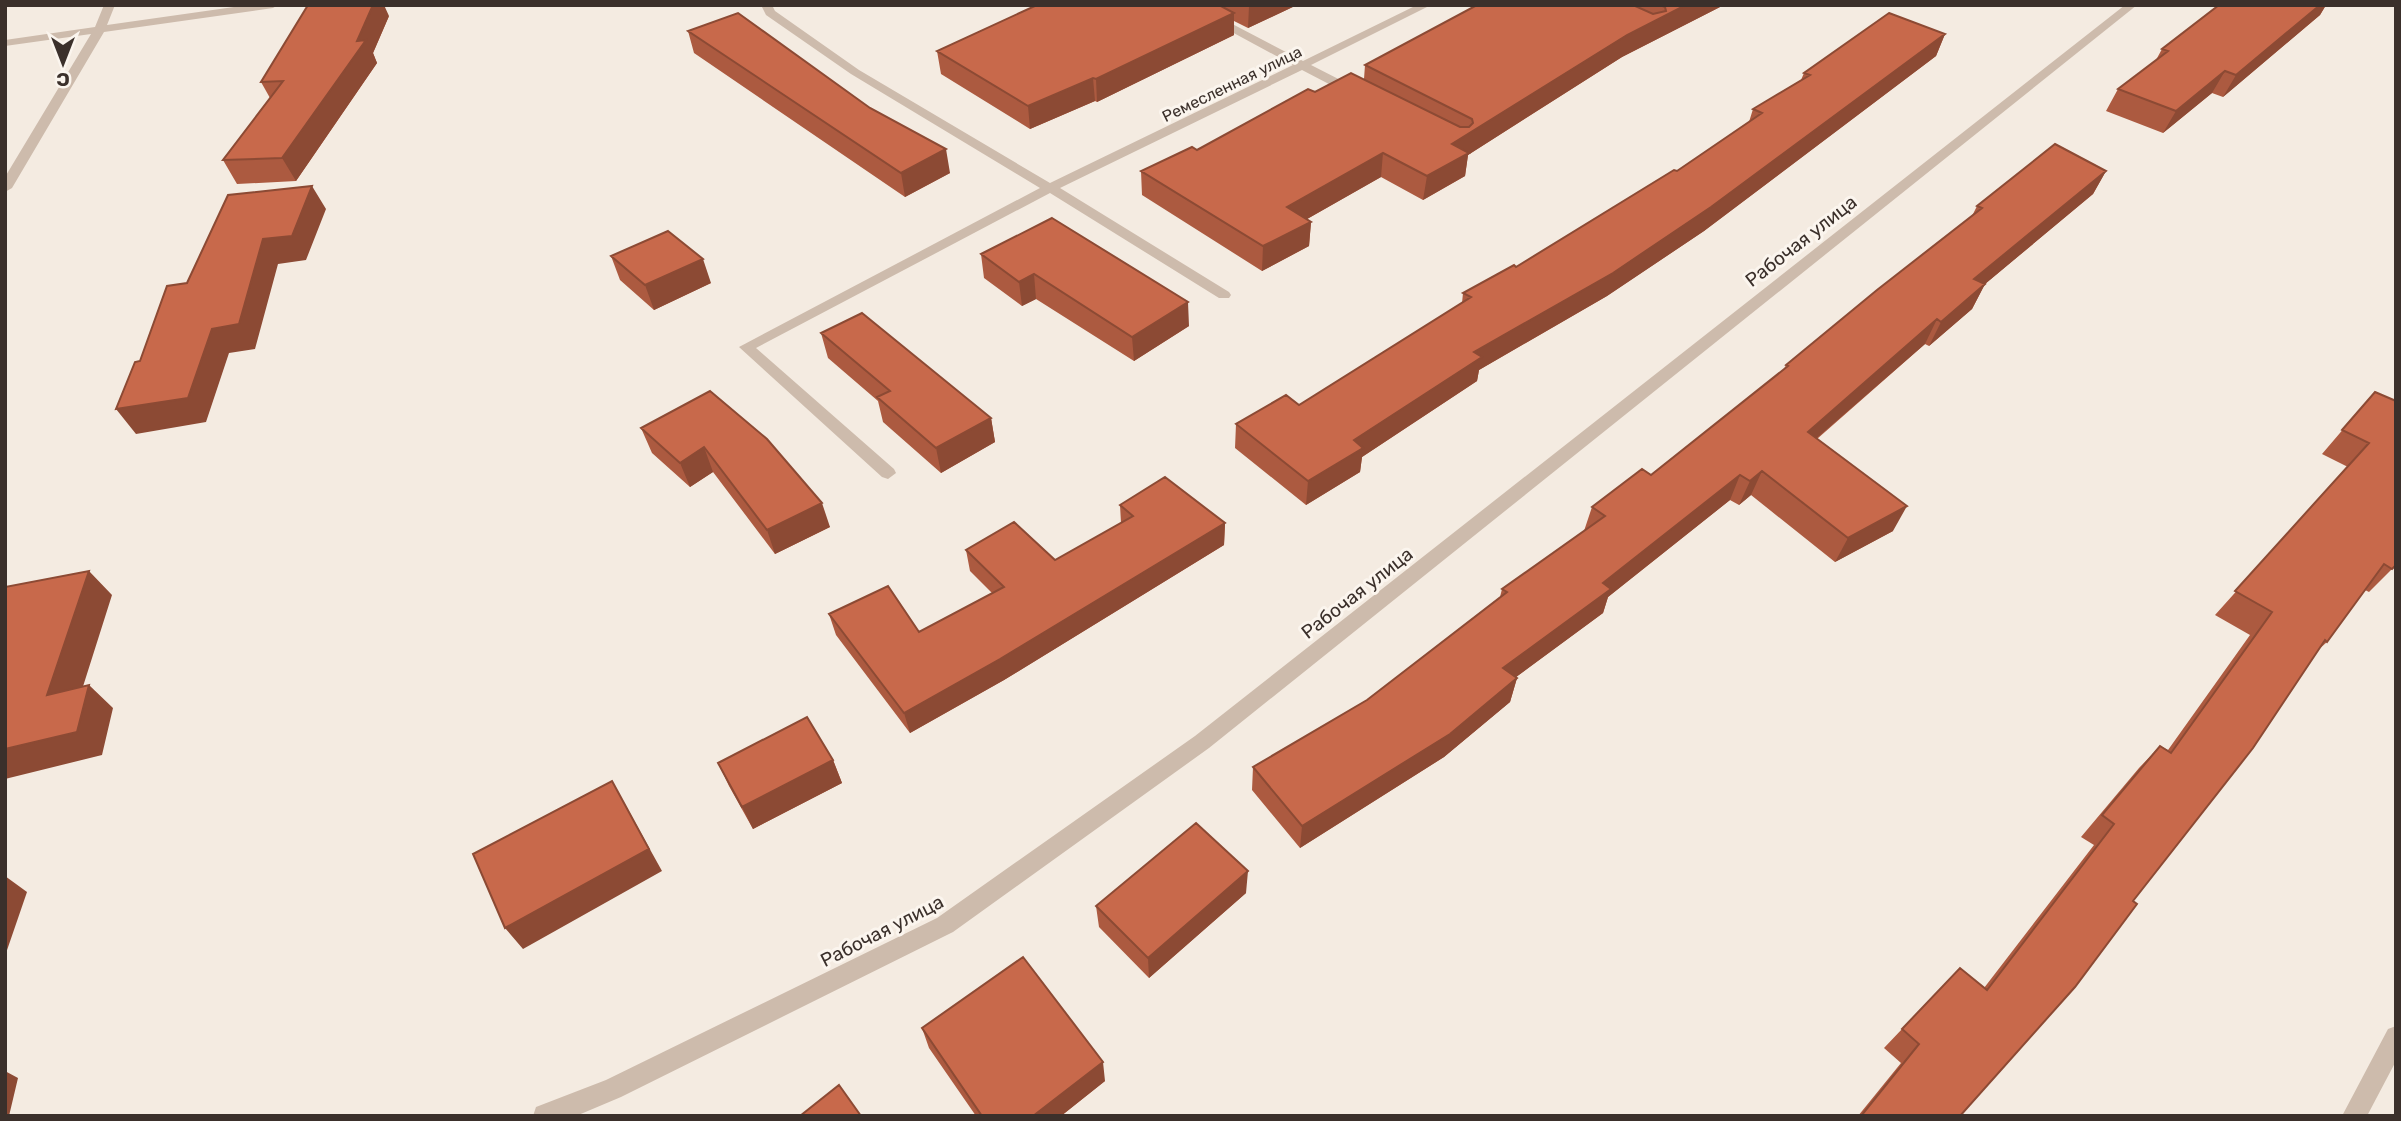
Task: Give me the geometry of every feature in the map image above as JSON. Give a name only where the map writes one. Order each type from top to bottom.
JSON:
[{"type":"street","points":[[5,188],[100,29],[110,5]]},
{"type":"street","points":[[5,43],[274,5]]},
{"type":"street","points":[[766,5],[770,13],[855,72],[1224,295]]},
{"type":"street","points":[[1187,5],[1364,97]]},
{"type":"street","name":"Ремесленная улица","points":[[888,473],[746,348],[1051,188],[1304,67],[1426,5]]},
{"type":"street","name":"Рабочая улица","points":[[545,1116],[613,1089],[945,925],[1202,742],[2133,5]]},
{"type":"street","points":[[2354,1116],[2396,1037]]},
{"type":"building","points":[[308,5],[373,5],[357,41],[366,40],[282,158],[223,160],[283,81],[261,82]]},
{"type":"building","points":[[1037,5],[1219,5],[1234,13],[1096,79],[1028,106],[937,51]]},
{"type":"building","points":[[1477,5],[1633,5],[1653,14],[1666,11],[1665,7],[1660,5],[1686,5],[1627,35],[1452,144],[1469,153],[1427,176],[1383,153],[1287,207],[1311,222],[1263,246],[1141,171],[1192,147],[1197,150],[1308,89],[1315,92],[1351,73],[1460,127],[1469,127],[1473,123],[1472,119],[1365,65]]},
{"type":"building","points":[[2219,5],[2320,5],[2236,75],[2225,71],[2176,111],[2118,89],[2168,51],[2162,49]]},
{"type":"building","points":[[738,13],[870,108],[946,149],[901,173],[688,31]]},
{"type":"building","points":[[1889,13],[1945,34],[1711,207],[1613,273],[1474,352],[1482,357],[1354,440],[1363,448],[1308,481],[1236,424],[1286,395],[1299,405],[1471,297],[1463,293],[1514,265],[1516,267],[1674,170],[1677,171],[1762,113],[1753,109],[1810,75],[1804,73]]},
{"type":"building","points":[[2055,144],[2106,171],[1974,279],[1985,284],[1941,322],[1937,319],[1808,432],[1907,506],[1848,538],[1762,471],[1750,481],[1740,475],[1603,583],[1611,589],[1503,668],[1517,678],[1450,734],[1302,826],[1253,767],[1367,700],[1507,592],[1502,589],[1605,516],[1592,507],[1642,469],[1651,475],[1982,208],[1977,206]]},
{"type":"building","points":[[312,186],[292,236],[263,239],[239,324],[212,329],[188,398],[116,409],[135,362],[140,361],[167,286],[187,283],[228,195]]},
{"type":"building","points":[[1052,218],[1188,302],[1132,337],[1034,274],[1019,282],[981,254]]},
{"type":"building","points":[[668,231],[703,259],[645,285],[611,256]]},
{"type":"building","points":[[862,313],[991,418],[936,448],[877,397],[890,391],[821,333]]},
{"type":"building","points":[[710,391],[767,439],[822,503],[767,530],[704,447],[680,463],[641,428]]},
{"type":"building","points":[[2375,392],[2396,401],[2396,565],[2392,569],[2384,564],[2327,642],[2325,640],[2253,748],[2133,901],[2137,904],[2075,987],[1960,1116],[1861,1116],[1919,1044],[1902,1029],[1960,968],[1987,990],[2114,824],[2102,815],[2160,746],[2171,753],[2272,612],[2235,591],[2369,443],[2342,430]]},
{"type":"building","points":[[1165,477],[1225,523],[1000,659],[904,713],[829,614],[888,586],[919,632],[1004,587],[966,550],[1014,522],[1055,560],[1133,516],[1120,505]]},
{"type":"building","points":[[89,571],[47,695],[89,685],[77,732],[5,749],[5,587]]},
{"type":"building","points":[[807,717],[833,760],[742,807],[718,763]]},
{"type":"building","points":[[612,781],[649,849],[505,928],[473,854]]},
{"type":"building","points":[[1196,823],[1248,871],[1148,958],[1096,906]]},
{"type":"building","points":[[1023,957],[1103,1062],[1033,1116],[982,1116],[922,1028]]},
{"type":"building","points":[[839,1085],[861,1116],[800,1116]]}]
